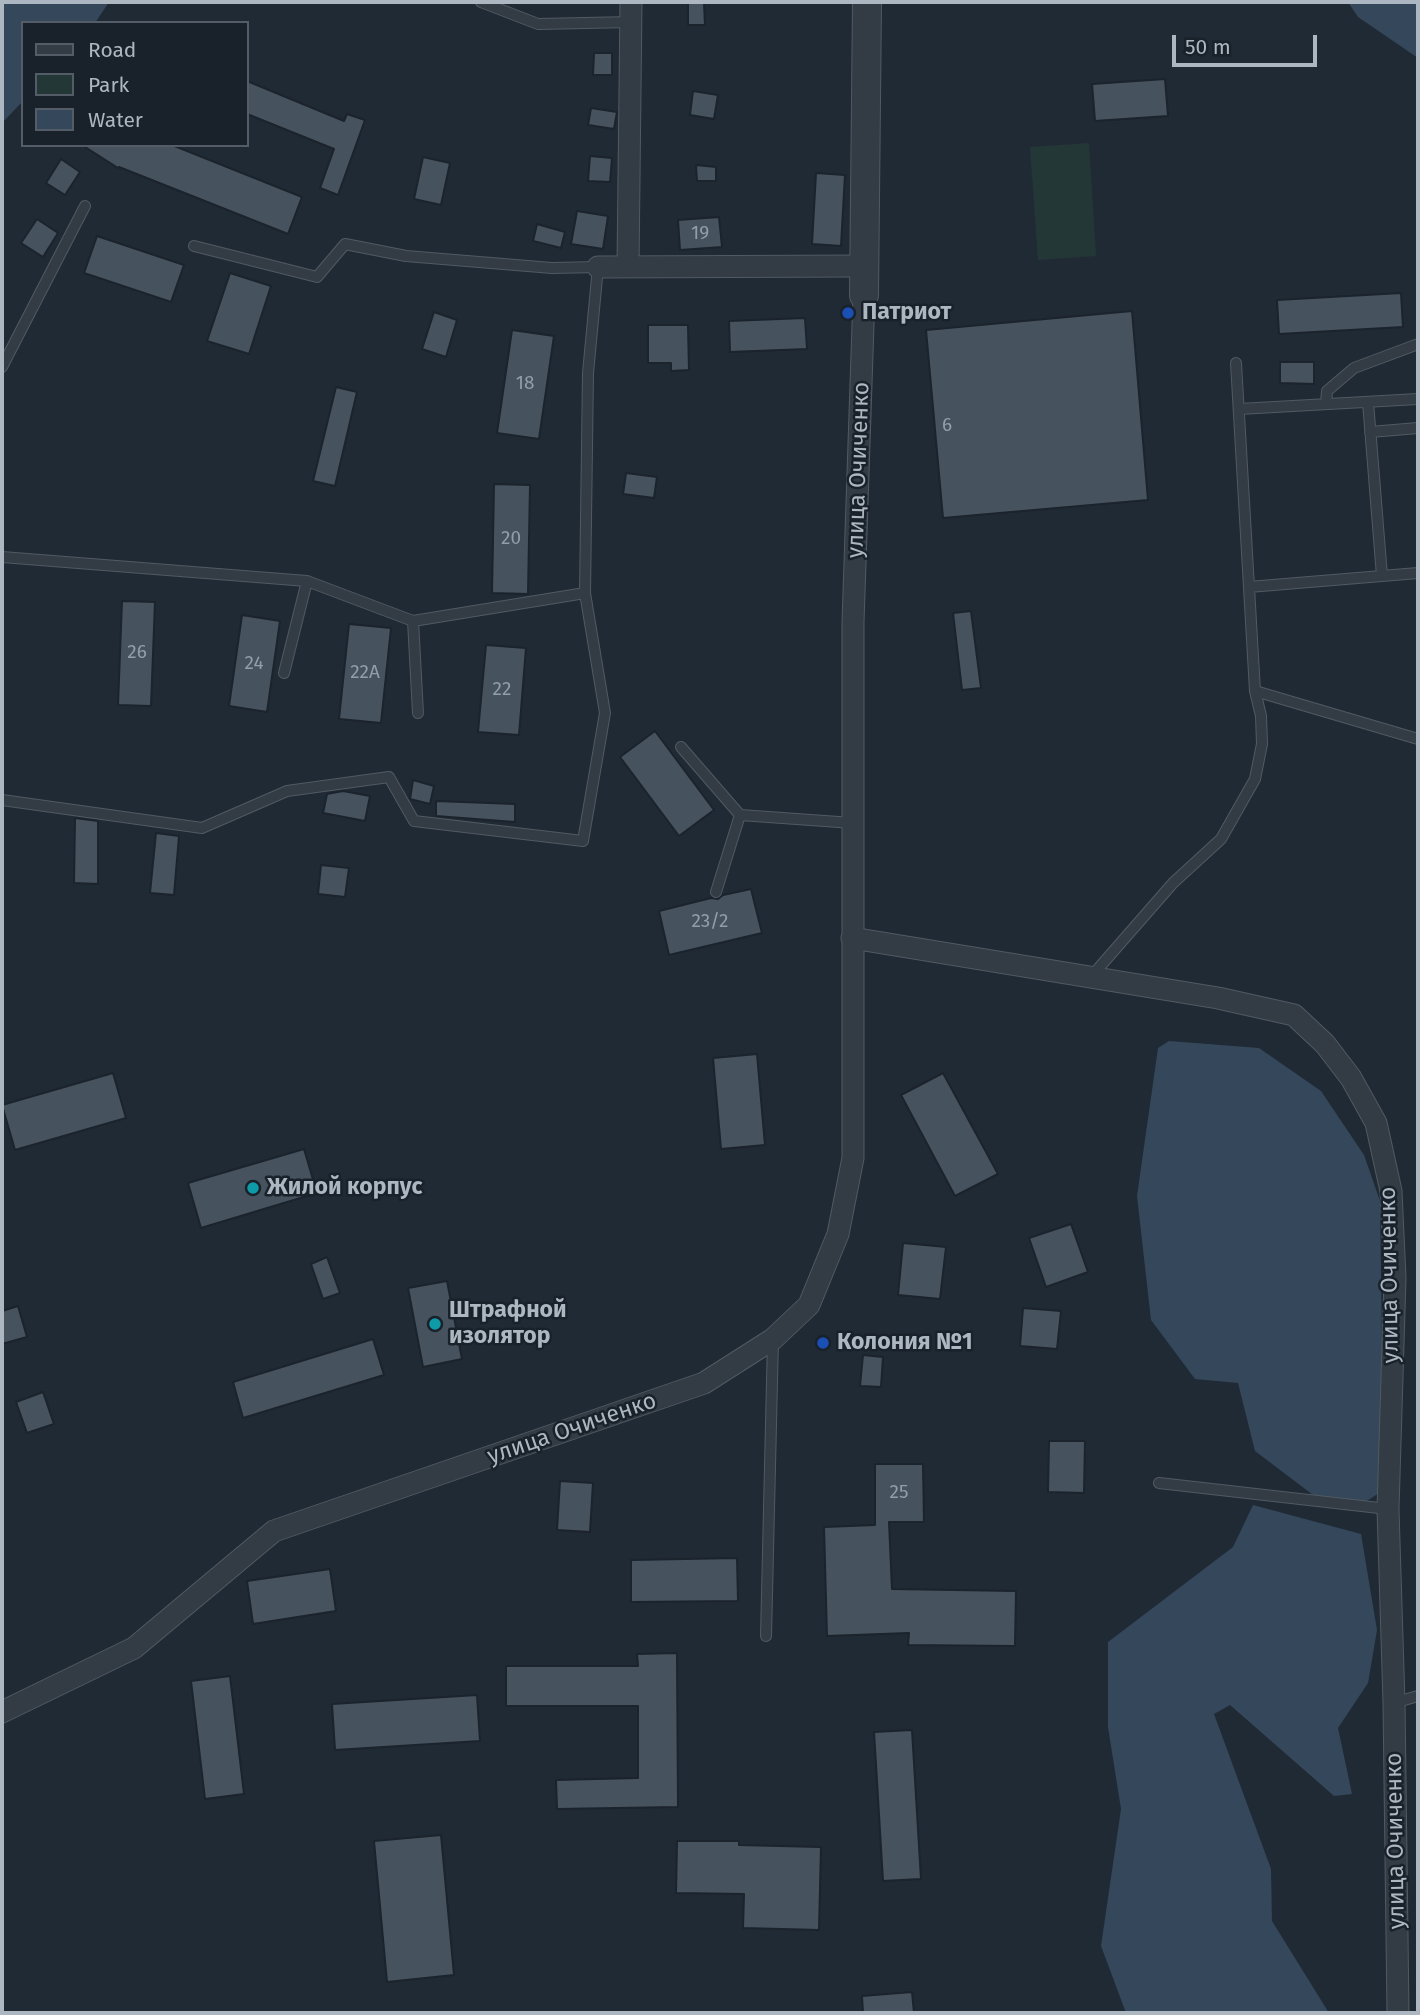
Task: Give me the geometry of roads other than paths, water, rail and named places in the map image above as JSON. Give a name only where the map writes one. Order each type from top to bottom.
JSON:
[{"type":"street","name":"улица Очиченко","points":[[2,1712],[134,1648],[274,1531],[704,1383],[772,1339],[809,1305],[838,1234],[853,1158],[853,622],[865,266],[867,2]]},
{"type":"street","points":[[628,267],[631,12]]},
{"type":"street","points":[[598,267],[865,266]]},
{"type":"street","name":"улица Очиченко","points":[[852,938],[1218,998],[1294,1015],[1325,1044],[1352,1078],[1376,1123],[1391,1191],[1395,1278],[1388,1509],[1394,1703],[1398,2013]]},
{"type":"lane","points":[[481,2],[512,8],[538,24],[631,12]]},
{"type":"lane","points":[[2,367],[85,206]]},
{"type":"lane","points":[[2,800],[202,828],[287,791],[389,777],[414,821],[583,841],[605,713],[585,593],[588,373],[598,267],[552,268],[406,256],[345,244],[317,277],[194,246]]},
{"type":"lane","points":[[1326,404],[1327,391],[1354,368],[1418,344]]},
{"type":"lane","points":[[1090,978],[1173,883],[1221,839],[1255,779],[1262,744],[1261,716],[1255,691],[1236,363]]},
{"type":"lane","points":[[1239,409],[1418,399]]},
{"type":"lane","points":[[1368,402],[1382,576]]},
{"type":"lane","points":[[1370,432],[1418,428]]},
{"type":"lane","points":[[2,557],[307,581],[413,621],[585,593]]},
{"type":"lane","points":[[1249,587],[1418,573]]},
{"type":"lane","points":[[284,673],[307,581]]},
{"type":"lane","points":[[413,621],[418,713]]},
{"type":"lane","points":[[1255,691],[1418,739]]},
{"type":"lane","points":[[681,747],[740,815],[853,823]]},
{"type":"lane","points":[[716,892],[740,815]]},
{"type":"lane","points":[[766,1636],[772,1339]]},
{"type":"lane","points":[[1159,1483],[1388,1509]]},
{"type":"lane","points":[[1394,1703],[1418,1696]]},
{"type":"water","points":[[2,2],[109,2],[96,21],[21,21],[21,103],[2,123]]},
{"type":"water","points":[[1348,2],[1418,2],[1418,58],[1358,17]]},
{"type":"water","points":[[1169,1041],[1259,1048],[1321,1091],[1364,1155],[1380,1201],[1384,1490],[1365,1502],[1321,1501],[1255,1451],[1238,1383],[1195,1379],[1151,1320],[1137,1196],[1158,1048]]},
{"type":"water","points":[[1253,1505],[1361,1534],[1377,1630],[1368,1683],[1338,1728],[1352,1794],[1334,1796],[1230,1705],[1214,1714],[1271,1869],[1272,1921],[1329,2013],[1126,2013],[1101,1946],[1121,1809],[1108,1727],[1108,1642],[1233,1547]]},
{"type":"place","name":"Патриот","points":[[848,313]]},
{"type":"place","name":"Жилой корпус","points":[[253,1188]]},
{"type":"place","name":"Штрафной изолятор","points":[[435,1324]]},
{"type":"place","name":"Колония №1","points":[[823,1343]]}]
